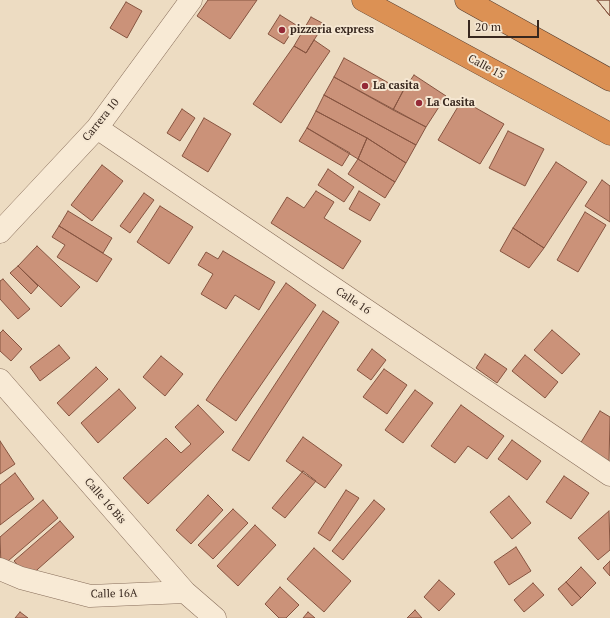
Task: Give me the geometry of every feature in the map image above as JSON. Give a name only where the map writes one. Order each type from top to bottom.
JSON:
[{"type":"highway","name":"Calle 15","points":[[362,0],[610,134]]},
{"type":"highway","points":[[466,0],[610,80]]},
{"type":"street","name":"Carrera 10","points":[[0,232],[96,128],[191,0]]},
{"type":"street","name":"Calle 16","points":[[96,128],[610,474]]},
{"type":"street","name":"Calle 16 Bis","points":[[0,380],[184,592],[215,618]]},
{"type":"street","name":"Calle 16A","points":[[0,569],[20,578],[90,596],[184,592]]},
{"type":"building","points":[[208,0],[257,0],[230,39],[197,16]]},
{"type":"building","points":[[597,0],[610,0],[610,16]]},
{"type":"building","points":[[597,0],[610,0],[610,16]]},
{"type":"building","points":[[126,2],[142,11],[127,38],[110,28]]},
{"type":"building","name":"pizzeria express","points":[[280,15],[296,25],[284,44],[268,34]]},
{"type":"building","points":[[311,17],[324,24],[306,53],[294,46]]},
{"type":"building","points":[[314,40],[330,51],[281,123],[253,104],[294,46],[306,53]]},
{"type":"building","points":[[344,58],[403,91],[393,110],[334,77]]},
{"type":"building","name":"La Casita","points":[[414,75],[446,96],[426,127],[393,110],[403,91]]},
{"type":"building","points":[[334,77],[426,127],[416,145],[324,95]]},
{"type":"building","points":[[324,95],[416,145],[406,163],[367,138],[316,111]]},
{"type":"building","points":[[462,100],[504,124],[480,164],[438,140]]},
{"type":"building","points":[[182,109],[195,118],[180,141],[167,133]]},
{"type":"building","points":[[316,111],[367,138],[358,159],[307,128]]},
{"type":"building","points":[[204,118],[231,134],[208,172],[182,156]]},
{"type":"building","points":[[307,128],[350,153],[342,166],[299,141]]},
{"type":"building","points":[[508,131],[544,149],[525,186],[489,168]]},
{"type":"building","points":[[367,138],[406,163],[395,182],[358,159]]},
{"type":"building","points":[[358,159],[395,182],[385,198],[348,174]]},
{"type":"building","points":[[556,162],[587,182],[544,248],[513,228]]},
{"type":"building","points":[[102,165],[123,181],[92,221],[71,205]]},
{"type":"building","points":[[328,169],[354,187],[344,202],[318,185]]},
{"type":"building","points":[[602,180],[610,186],[610,222],[585,206]]},
{"type":"building","points":[[316,191],[334,202],[324,218],[361,241],[343,269],[271,223],[287,197],[304,208]]},
{"type":"building","points":[[359,191],[380,204],[370,221],[349,209]]},
{"type":"building","points":[[144,193],[154,200],[130,233],[120,226]]},
{"type":"building","points":[[160,206],[193,227],[169,264],[137,242]]},
{"type":"building","points":[[68,211],[112,238],[103,253],[59,226]]},
{"type":"building","points":[[585,212],[606,225],[578,272],[557,260]]},
{"type":"building","points":[[59,226],[112,259],[97,282],[57,257],[65,245],[52,237]]},
{"type":"building","points":[[513,228],[544,248],[529,268],[500,251]]},
{"type":"building","points":[[37,246],[80,287],[61,307],[18,266]]},
{"type":"building","points":[[223,251],[275,282],[259,310],[235,295],[226,309],[201,294],[213,274],[198,265],[206,252],[218,259]]},
{"type":"building","points":[[18,266],[38,286],[31,294],[10,273]]},
{"type":"building","points":[[3,279],[30,309],[18,319],[0,299],[0,281]]},
{"type":"building","points":[[286,283],[316,305],[236,421],[206,400]]},
{"type":"building","points":[[323,311],[339,322],[249,461],[232,450]]},
{"type":"building","points":[[3,330],[22,349],[11,361],[0,351],[0,333]]},
{"type":"building","points":[[552,330],[580,354],[562,374],[534,350]]},
{"type":"building","points":[[59,345],[70,358],[40,381],[30,367]]},
{"type":"building","points":[[372,349],[386,360],[371,380],[357,370]]},
{"type":"building","points":[[485,354],[507,369],[497,383],[476,368]]},
{"type":"building","points":[[525,355],[558,382],[545,398],[512,371]]},
{"type":"building","points":[[161,356],[183,374],[165,396],[143,377]]},
{"type":"building","points":[[96,367],[108,379],[69,416],[57,403]]},
{"type":"building","points":[[384,369],[407,385],[387,414],[363,397]]},
{"type":"building","points":[[119,389],[136,408],[98,443],[81,423]]},
{"type":"building","points":[[415,390],[433,403],[403,443],[385,430]]},
{"type":"building","points":[[198,405],[224,432],[148,504],[123,478],[166,438],[181,453],[191,444],[175,427]]},
{"type":"building","points":[[461,405],[504,436],[487,459],[468,446],[455,463],[431,446]]},
{"type":"building","points":[[600,411],[610,417],[609,462],[580,444]]},
{"type":"building","points":[[303,437],[342,465],[325,488],[286,461]]},
{"type":"building","points":[[512,440],[541,461],[527,480],[498,459]]},
{"type":"building","points":[[0,441],[15,464],[0,474]]},
{"type":"building","points":[[303,471],[316,481],[285,518],[272,508]]},
{"type":"building","points":[[15,473],[34,499],[0,525],[0,485]]},
{"type":"building","points":[[564,476],[589,493],[571,519],[546,502]]},
{"type":"building","points":[[346,490],[359,498],[330,541],[318,533]]},
{"type":"building","points":[[208,495],[223,510],[191,544],[176,530]]},
{"type":"building","points":[[509,496],[531,523],[512,539],[490,512]]},
{"type":"building","points":[[43,500],[58,518],[1,567],[0,537]]},
{"type":"building","points":[[374,500],[385,509],[343,560],[332,551]]},
{"type":"building","points":[[233,509],[248,523],[213,559],[198,545]]},
{"type":"building","points":[[609,511],[610,550],[598,560],[578,538]]},
{"type":"building","points":[[60,521],[74,537],[29,577],[14,561]]},
{"type":"building","points":[[255,525],[276,545],[238,586],[217,566]]},
{"type":"building","points":[[516,547],[531,571],[509,585],[494,562]]},
{"type":"building","points":[[314,548],[351,581],[324,612],[287,579]]},
{"type":"building","points":[[610,561],[610,576],[603,568]]},
{"type":"building","points":[[581,567],[596,583],[581,598],[566,582]]},
{"type":"building","points":[[439,580],[455,594],[439,611],[424,597]]},
{"type":"building","points":[[566,582],[581,598],[572,606],[558,589]]},
{"type":"building","points":[[533,583],[544,595],[524,612],[514,600]]},
{"type":"building","points":[[280,587],[299,605],[286,618],[279,618],[265,604]]},
{"type":"building","points":[[415,610],[422,618],[407,618]]},
{"type":"building","points":[[20,612],[28,618],[15,618]]},
{"type":"building","points":[[308,612],[315,618],[303,618]]},
{"type":"place","name":"pizzeria express","points":[[282,30]]},
{"type":"place","name":"La casita","points":[[365,86]]},
{"type":"place","name":"La Casita","points":[[419,103]]}]
